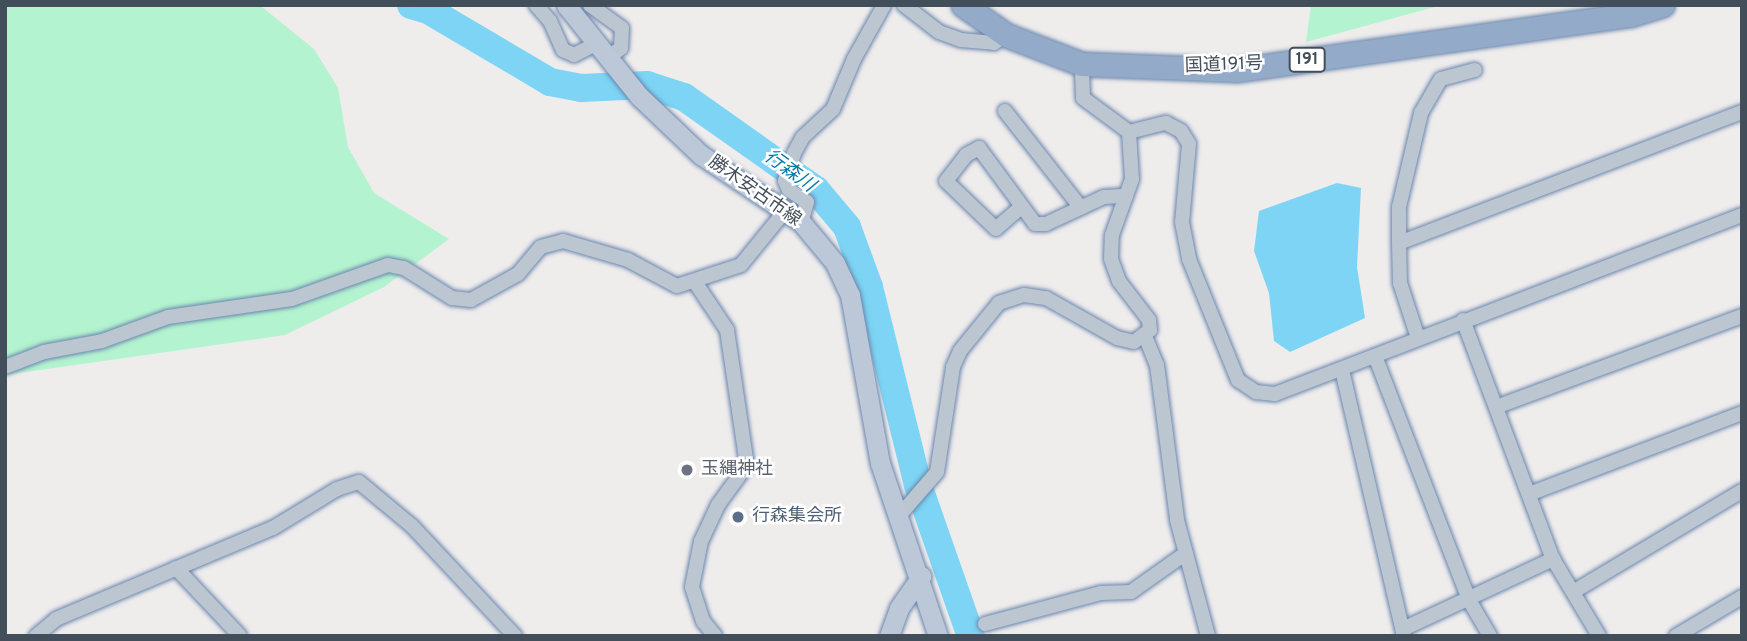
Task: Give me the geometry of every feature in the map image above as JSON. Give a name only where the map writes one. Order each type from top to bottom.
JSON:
[{"type":"highway","name":"国道191号","points":[[963,5],[1006,35],[1082,64],[1237,70],[1630,15],[1662,5]]},
{"type":"main road","name":"勝木安古市線","points":[[566,5],[639,96],[701,155],[792,217],[835,263],[850,295],[880,463],[938,636]]},
{"type":"main road","points":[[889,636],[900,608],[920,576]]},
{"type":"street","points":[[536,5],[563,50],[573,55],[604,55],[621,48],[622,28],[590,5]]},
{"type":"street","points":[[5,367],[44,352],[102,341],[168,317],[292,299],[388,265],[404,268],[452,299],[471,300],[518,274],[541,247],[563,241],[628,260],[677,286],[741,265],[807,202],[789,190],[785,181],[794,153],[803,137],[834,109],[854,59],[884,5]]},
{"type":"street","points":[[904,5],[939,32],[961,40],[994,43],[1006,35]]},
{"type":"street","points":[[1082,64],[1083,98],[1129,132],[1134,152],[1126,196],[1112,235],[1111,259],[1119,281],[1149,320],[1145,336],[1157,365],[1177,520],[1208,636]]},
{"type":"street","points":[[1418,338],[1400,282],[1399,207],[1421,113],[1441,79],[1475,70]]},
{"type":"street","points":[[1005,111],[1081,208]]},
{"type":"street","points":[[1399,243],[1742,112]]},
{"type":"street","points":[[1129,132],[1166,123],[1181,131],[1189,144],[1182,222],[1189,259],[1238,380],[1256,392],[1275,394],[1342,370],[1463,320],[1742,215]]},
{"type":"street","points":[[1021,207],[996,229],[946,181],[966,155],[979,148],[1035,224],[1104,197],[1126,196]]},
{"type":"street","points":[[695,282],[727,330],[747,465],[718,505],[701,541],[692,587],[703,621],[715,636]]},
{"type":"street","points":[[899,516],[937,472],[953,367],[960,351],[999,303],[1024,295],[1046,298],[1117,338],[1134,342],[1145,336]]},
{"type":"street","points":[[1496,407],[1742,316]]},
{"type":"street","points":[[1463,320],[1553,559],[1599,636]]},
{"type":"street","points":[[1375,356],[1469,600],[1490,636]]},
{"type":"street","points":[[1342,370],[1404,632],[1427,629],[1469,600],[1553,559]]},
{"type":"street","points":[[1529,494],[1742,413]]},
{"type":"street","points":[[36,636],[56,619],[273,528],[337,489],[359,482],[412,526],[515,636]]},
{"type":"street","points":[[1573,592],[1742,491]]},
{"type":"street","points":[[985,624],[1101,593],[1131,592],[1186,553]]},
{"type":"street","points":[[176,568],[240,636]]},
{"type":"street","points":[[1676,636],[1742,597]]},
{"type":"green space","points":[[5,5],[262,7],[314,49],[338,88],[348,147],[374,193],[449,239],[384,287],[285,335],[5,375]]},
{"type":"green space","points":[[1311,5],[1442,5],[1306,42]]},
{"type":"water","points":[[1337,183],[1361,188],[1357,267],[1365,318],[1290,352],[1274,341],[1269,293],[1254,251],[1259,211]]},
{"type":"waterway","name":"行森川","points":[[411,5],[428,10],[550,82],[581,88],[647,85],[684,97],[816,190],[847,227],[869,287],[918,485],[971,636]]},
{"type":"place","name":"玉縄神社","points":[[687,470]]},
{"type":"place","name":"行森集会所","points":[[738,517]]}]
